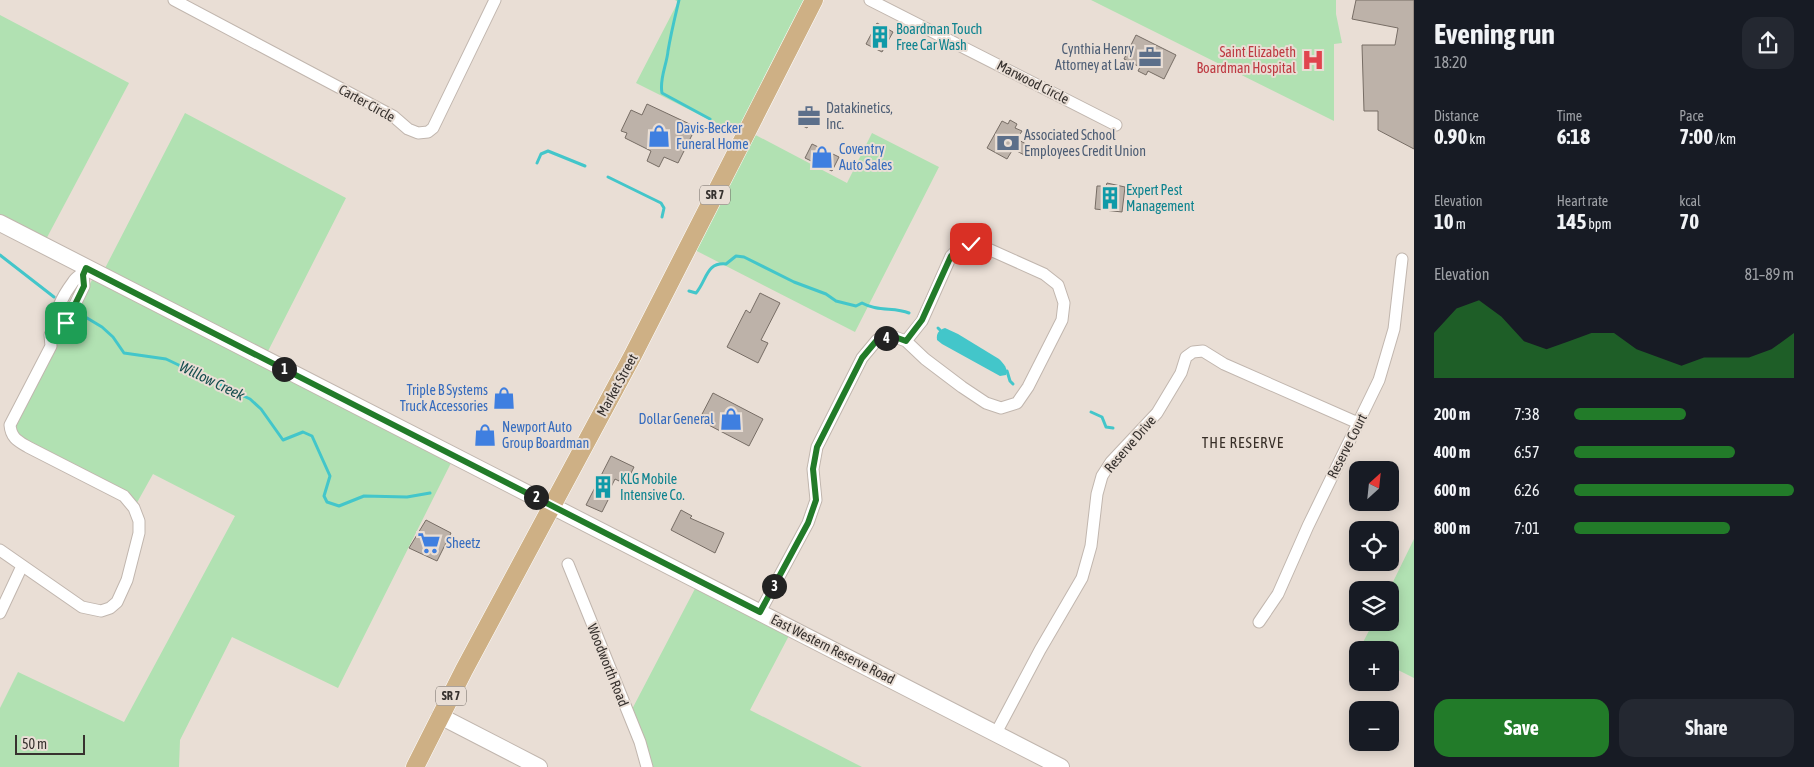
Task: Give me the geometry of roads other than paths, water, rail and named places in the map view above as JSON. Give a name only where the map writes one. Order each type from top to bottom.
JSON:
[{"type":"main road","name":"Market Street","points":[[416,767],[440,716],[633,355],[814,0]]},
{"type":"main road","name":"East Western Reserve Road","points":[[0,223],[85,271],[552,505],[1061,767]]},
{"type":"main road","points":[[440,716],[539,767]]},
{"type":"street","name":"Carter Circle","points":[[174,0],[393,116],[408,129],[418,133],[428,132],[436,123],[451,88],[495,0]]},
{"type":"street","name":"Marwood Circle","points":[[870,0],[1116,125]]},
{"type":"street","points":[[760,612],[808,523],[816,500],[813,469],[817,447],[862,358],[877,340],[892,336],[906,341],[925,359],[962,387],[986,403],[1001,408],[1017,403],[1028,387],[1062,320],[1064,303],[1058,285],[1044,274],[986,248],[971,244],[960,247],[951,256],[922,320],[906,341]]},
{"type":"street","name":"Reserve Court","points":[[1259,622],[1278,594],[1308,526],[1379,380],[1390,345],[1397,310],[1402,259]]},
{"type":"street","points":[[0,550],[82,607],[100,611],[110,608],[122,594],[136,549],[139,532],[138,520],[134,508],[124,496],[28,447],[11,434],[10,426],[51,346],[50,336]]},
{"type":"street","name":"Reserve Drive","points":[[996,733],[1040,650],[1082,578],[1091,546],[1097,494],[1102,476],[1111,462],[1158,413],[1168,398],[1189,354],[1203,352],[1224,364],[1358,423]]},
{"type":"street","name":"Woodworth Road","points":[[568,564],[640,742],[646,767]]},
{"type":"street","points":[[0,614],[22,566]]},
{"type":"water","points":[[945,328],[999,359],[1006,368],[1006,375],[1000,376],[942,344],[937,340],[937,335]]},
{"type":"waterway","points":[[679,0],[662,77],[662,93],[710,119]]},
{"type":"waterway","points":[[537,163],[541,154],[548,151],[585,166]]},
{"type":"waterway","points":[[608,177],[661,203],[664,208],[662,217]]},
{"type":"waterway","name":"Willow Creek","points":[[0,255],[54,297]]},
{"type":"waterway","points":[[689,291],[696,293],[714,266],[726,264],[736,256],[744,257],[794,282],[826,294],[836,301],[856,306],[862,303],[874,308],[909,313]]},
{"type":"waterway","name":"Willow Creek","points":[[82,315],[102,327],[113,337],[124,353],[166,359],[250,399],[261,409],[283,440],[303,432],[312,436],[330,476],[324,496],[327,502],[339,506],[364,496],[407,497],[430,493]]},
{"type":"waterway","points":[[1007,371],[1013,384]]},
{"type":"waterway","points":[[1091,412],[1102,417],[1106,427],[1113,428]]},
{"type":"place","name":"Boardman Touch Free Car Wash","points":[[880,37]]},
{"type":"place","name":"Cynthia Henry Attorney at Law","points":[[1150,57]]},
{"type":"place","name":"Saint Elizabeth Boardman Hospital","points":[[1313,60]]},
{"type":"place","name":"Datakinetics, Inc.","points":[[809,116]]},
{"type":"place","name":"Davis-Becker Funeral Home","points":[[659,136]]},
{"type":"place","name":"Associated School Employees Credit Union","points":[[1008,143]]},
{"type":"place","name":"Coventry Auto Sales","points":[[822,157]]},
{"type":"place","name":"Expert Pest Management","points":[[1110,198]]},
{"type":"place","name":"Triple B Systems Truck Accessories","points":[[504,398]]},
{"type":"place","name":"Dollar General","points":[[731,419]]},
{"type":"place","name":"Newport Auto Group Boardman","points":[[485,435]]},
{"type":"place","name":"KLG Mobile Intensive Co.","points":[[603,487]]},
{"type":"place","name":"Sheetz","points":[[429,543]]},
{"type":"district","name":"THE RESERVE","points":[[1243,443]]}]
